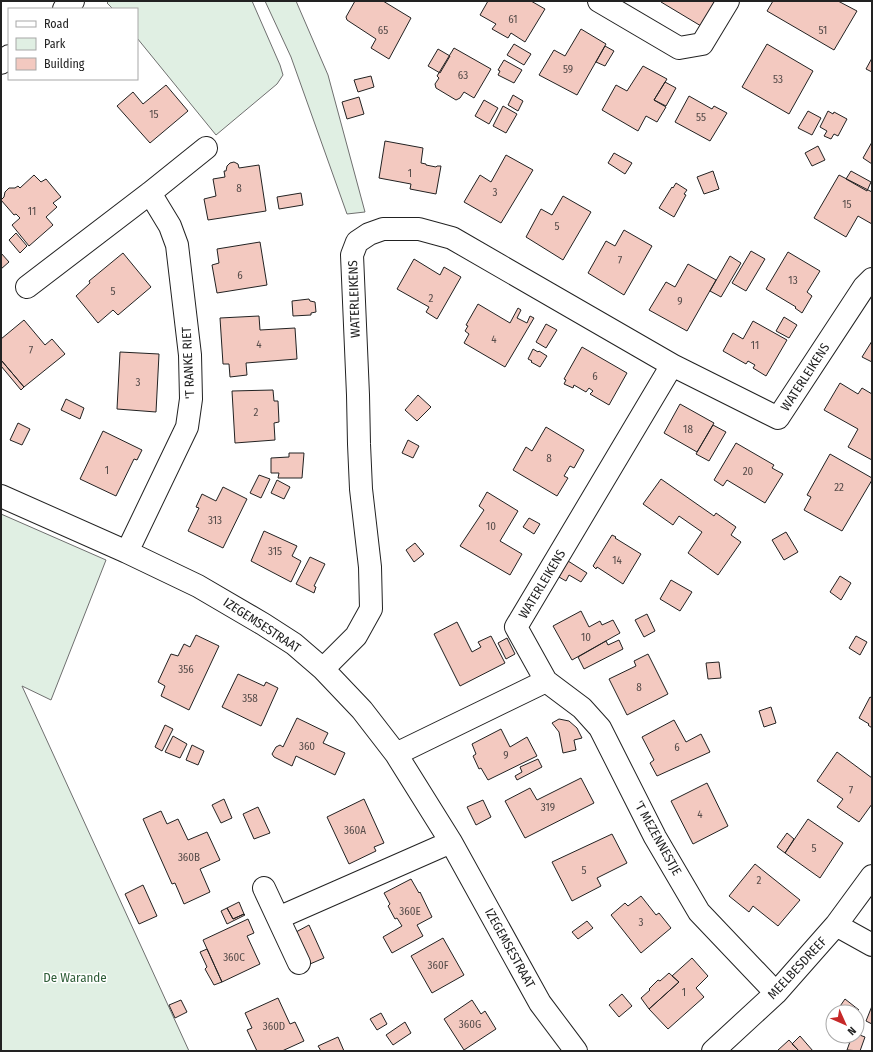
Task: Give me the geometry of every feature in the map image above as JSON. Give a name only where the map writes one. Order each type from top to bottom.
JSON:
[{"type":"street","points":[[65,8],[73,1]]},
{"type":"street","points":[[599,1],[679,48],[702,44],[728,1]]},
{"type":"street","points":[[27,287],[206,148]]},
{"type":"street","name":"'T RANKE RIET","points":[[127,552],[187,427],[191,399],[190,355],[177,245],[170,226],[150,193]]},
{"type":"street","name":"WATERLEIKENS","points":[[323,669],[356,636],[371,609],[370,567],[361,489],[352,255],[357,242],[368,234],[383,229],[419,229],[452,238],[672,365],[778,418],[864,287],[872,279]]},
{"type":"street","name":"WATERLEIKENS","points":[[546,681],[516,627],[672,365]]},
{"type":"street","name":"IZEGEMSESTRAAT","points":[[1,496],[127,552],[198,586],[294,644],[323,669],[362,710],[396,754],[451,842],[540,1003],[576,1051]]},
{"type":"street","points":[[396,754],[546,681]]},
{"type":"street","name":"'T MEZENNESTJE","points":[[546,681],[582,708],[600,728],[655,837],[699,912],[776,993]]},
{"type":"street","points":[[278,918],[451,842]]},
{"type":"street","name":"MEELBESDREEF","points":[[713,1051],[776,993],[836,925],[872,876]]},
{"type":"street","points":[[264,888],[299,963]]},
{"type":"street","points":[[836,925],[872,945]]},
{"type":"green space","points":[[109,1],[252,1],[283,75],[277,84],[216,135],[138,39],[138,8],[112,8],[107,3]]},
{"type":"green space","points":[[265,1],[296,1],[328,75],[365,212],[347,214],[291,57]]},
{"type":"green space","name":"De Warande","points":[[1,514],[106,560],[51,700],[22,686],[189,1051],[1,1051]]},
{"type":"building","points":[[355,1],[383,1],[411,18],[389,59],[371,48],[376,39],[347,20],[346,17]]},
{"type":"building","points":[[488,1],[531,1],[545,9],[525,42],[511,33],[508,38],[492,29],[496,24],[480,15]]},
{"type":"building","points":[[715,1],[701,26],[661,2]]},
{"type":"building","points":[[773,1],[838,1],[857,11],[834,50],[767,11]]},
{"type":"building","points":[[581,29],[606,44],[577,95],[539,75],[554,50],[565,56]]},
{"type":"building","points":[[514,44],[531,54],[524,65],[507,55]]},
{"type":"building","points":[[767,44],[813,71],[789,114],[742,87]]},
{"type":"building","points":[[605,46],[614,51],[605,66],[596,62]]},
{"type":"building","points":[[454,48],[491,69],[474,98],[464,92],[460,98],[456,100],[436,88],[435,84],[439,78],[437,76]]},
{"type":"building","points":[[438,49],[450,56],[440,73],[428,66]]},
{"type":"building","points":[[872,58],[872,72],[866,69]]},
{"type":"building","points":[[504,60],[522,70],[514,83],[498,75],[500,71],[498,70]]},
{"type":"building","points":[[643,66],[667,79],[654,100],[666,107],[657,122],[646,116],[638,131],[602,110],[616,85],[627,91]]},
{"type":"building","points":[[371,76],[374,87],[358,92],[354,80]]},
{"type":"building","points":[[665,82],[676,88],[666,106],[654,100]]},
{"type":"building","points":[[166,85],[188,111],[150,143],[117,106],[133,92],[143,104]]},
{"type":"building","points":[[513,95],[523,101],[518,111],[508,105]]},
{"type":"building","points":[[689,96],[712,109],[714,106],[727,113],[710,141],[675,122]]},
{"type":"building","points":[[359,97],[364,114],[347,119],[342,102]]},
{"type":"building","points":[[484,100],[498,108],[489,124],[475,116]]},
{"type":"building","points":[[503,106],[517,114],[506,133],[493,126]]},
{"type":"building","points":[[808,111],[821,118],[812,135],[798,128]]},
{"type":"building","points":[[828,111],[833,114],[834,112],[847,119],[838,136],[834,134],[831,139],[824,136],[827,131],[820,127]]},
{"type":"building","points":[[385,141],[423,148],[421,163],[436,167],[441,166],[436,194],[410,189],[411,184],[379,178]]},
{"type":"building","points":[[872,142],[872,164],[863,158]]},
{"type":"building","points":[[818,146],[825,160],[812,166],[805,153]]},
{"type":"building","points":[[614,153],[632,163],[625,174],[608,163]]},
{"type":"building","points":[[506,155],[533,170],[501,223],[464,202],[480,175],[491,182]]},
{"type":"building","points":[[234,162],[238,164],[239,168],[259,165],[266,211],[208,220],[204,199],[216,196],[213,179],[225,177],[224,171],[226,171],[227,166]]},
{"type":"building","points":[[713,171],[719,189],[704,194],[697,177]]},
{"type":"building","points":[[851,171],[871,182],[867,191],[846,179]]},
{"type":"building","points":[[34,175],[41,182],[46,179],[61,197],[53,203],[57,207],[46,217],[53,225],[29,246],[12,225],[20,218],[16,214],[14,215],[1,200],[9,188],[15,188],[18,186],[20,188]]},
{"type":"building","points":[[839,175],[872,192],[872,224],[858,216],[846,237],[814,218]]},
{"type":"building","points":[[676,183],[687,190],[684,194],[686,195],[674,217],[659,208]]},
{"type":"building","points":[[301,193],[303,205],[279,209],[277,197]]},
{"type":"building","points":[[563,196],[591,212],[563,260],[526,237],[541,209],[552,215]]},
{"type":"building","points":[[624,230],[652,246],[624,295],[588,273],[606,241],[615,246]]},
{"type":"building","points":[[16,233],[27,246],[20,253],[9,240]]},
{"type":"building","points":[[260,242],[267,285],[217,293],[212,265],[219,263],[217,249]]},
{"type":"building","points":[[751,251],[765,259],[746,291],[732,283]]},
{"type":"building","points":[[788,252],[820,271],[807,292],[812,296],[802,313],[795,308],[796,307],[766,289]]},
{"type":"building","points":[[1,253],[9,262],[1,269]]},
{"type":"building","points":[[123,253],[151,287],[118,315],[113,310],[98,323],[76,296],[90,283],[89,281]]},
{"type":"building","points":[[730,256],[741,263],[721,297],[710,291]]},
{"type":"building","points":[[414,259],[440,275],[444,267],[461,277],[437,319],[426,312],[429,307],[397,289]]},
{"type":"building","points":[[688,264],[716,280],[687,331],[649,310],[666,282],[675,287]]},
{"type":"building","points":[[309,299],[310,301],[315,302],[316,312],[311,313],[311,315],[293,316],[292,301]]},
{"type":"building","points":[[478,304],[510,323],[518,308],[521,310],[517,318],[527,323],[530,316],[534,318],[505,367],[464,343],[469,334],[465,331],[468,326],[466,325]]},
{"type":"building","points":[[259,316],[260,330],[295,328],[297,359],[246,363],[247,375],[230,377],[229,364],[223,364],[220,318]]},
{"type":"building","points":[[784,317],[797,325],[789,338],[776,331]]},
{"type":"building","points":[[24,320],[45,345],[52,339],[65,354],[24,387],[1,360],[1,339]]},
{"type":"building","points":[[753,321],[787,340],[766,376],[753,368],[755,365],[748,361],[746,364],[723,351],[733,333],[743,339]]},
{"type":"building","points":[[546,324],[557,330],[546,348],[536,342]]},
{"type":"building","points":[[872,341],[872,362],[862,357]]},
{"type":"building","points":[[582,347],[627,373],[609,405],[590,394],[593,391],[589,388],[586,392],[574,385],[573,388],[564,384],[566,380],[564,379]]},
{"type":"building","points":[[533,349],[547,356],[540,367],[528,359]]},
{"type":"building","points":[[120,352],[159,354],[156,412],[117,409]]},
{"type":"building","points":[[1,360],[24,387],[21,390],[1,366]]},
{"type":"building","points":[[840,383],[858,394],[862,388],[872,394],[872,460],[848,447],[858,429],[824,410]]},
{"type":"building","points":[[273,390],[274,401],[278,401],[279,422],[274,423],[275,440],[235,443],[232,391]]},
{"type":"building","points":[[418,395],[431,407],[417,421],[405,410]]},
{"type":"building","points":[[66,399],[84,408],[80,419],[61,410]]},
{"type":"building","points":[[680,404],[714,423],[697,452],[664,433]]},
{"type":"building","points":[[18,423],[30,429],[22,445],[10,440]]},
{"type":"building","points":[[713,425],[726,432],[709,461],[696,454]]},
{"type":"building","points":[[546,427],[584,450],[574,468],[570,466],[564,476],[568,478],[557,496],[513,470],[526,447],[532,451]]},
{"type":"building","points":[[103,431],[142,450],[137,460],[134,459],[116,496],[80,479]]},
{"type":"building","points":[[408,440],[419,446],[413,458],[402,453]]},
{"type":"building","points":[[736,443],[774,465],[772,468],[783,474],[765,503],[727,480],[723,486],[714,480]]},
{"type":"building","points":[[289,453],[304,453],[302,478],[278,478],[279,473],[271,473],[271,458],[289,457]]},
{"type":"building","points":[[830,454],[872,478],[842,531],[804,510],[811,497],[807,495]]},
{"type":"building","points":[[259,475],[270,479],[261,498],[250,493]]},
{"type":"building","points":[[661,479],[714,516],[716,513],[736,527],[731,535],[741,542],[718,575],[688,553],[702,532],[679,516],[673,525],[643,504]]},
{"type":"building","points":[[277,480],[290,487],[284,499],[271,493]]},
{"type":"building","points":[[223,487],[247,499],[223,548],[188,531],[199,508],[196,507],[202,494],[216,501]]},
{"type":"building","points":[[487,492],[518,511],[500,541],[522,554],[510,575],[460,546],[484,510],[479,506]]},
{"type":"building","points":[[529,518],[540,524],[534,534],[523,527]]},
{"type":"building","points":[[264,531],[297,546],[292,556],[301,561],[291,582],[251,561]]},
{"type":"building","points":[[786,532],[798,552],[784,560],[772,540]]},
{"type":"building","points":[[612,535],[641,554],[623,584],[597,567],[596,569],[593,566]]},
{"type":"building","points":[[415,543],[424,554],[414,562],[406,550]]},
{"type":"building","points":[[310,557],[325,564],[314,586],[316,587],[314,593],[296,584]]},
{"type":"building","points":[[568,561],[587,573],[581,582],[569,575],[566,581],[559,577]]},
{"type":"building","points":[[840,576],[851,583],[841,600],[830,592]]},
{"type":"building","points":[[671,580],[692,592],[680,611],[660,599]]},
{"type":"building","points":[[581,611],[589,627],[600,621],[602,625],[613,620],[620,633],[572,660],[553,626]]},
{"type":"building","points":[[647,614],[655,631],[644,637],[635,620]]},
{"type":"building","points":[[457,622],[472,652],[481,647],[478,642],[491,636],[505,663],[460,686],[434,634]]},
{"type":"building","points":[[196,635],[219,646],[189,710],[161,696],[165,686],[158,682],[171,654],[178,656],[184,644],[190,647]]},
{"type":"building","points":[[856,636],[867,642],[860,655],[849,648]]},
{"type":"building","points":[[507,638],[515,654],[506,659],[498,643]]},
{"type":"building","points":[[619,640],[623,649],[584,669],[578,657],[606,641],[608,645]]},
{"type":"building","points":[[648,654],[668,694],[627,715],[609,679],[636,666],[634,661]]},
{"type":"building","points":[[719,662],[721,678],[708,679],[706,663]]},
{"type":"building","points":[[238,674],[264,686],[266,682],[278,688],[261,726],[222,707]]},
{"type":"building","points":[[870,697],[872,698],[872,728],[868,725],[869,724],[859,718]]},
{"type":"building","points":[[771,707],[776,723],[764,727],[759,711]]},
{"type":"building","points":[[297,718],[328,733],[323,743],[345,753],[335,775],[296,756],[292,766],[274,757],[272,754],[276,747],[280,745],[283,747]]},
{"type":"building","points":[[559,719],[569,721],[577,728],[582,738],[574,740],[576,750],[563,753],[559,732],[552,723]]},
{"type":"building","points":[[674,720],[686,742],[701,734],[710,752],[657,776],[650,763],[654,760],[642,737]]},
{"type":"building","points":[[165,725],[173,729],[162,751],[155,747]]},
{"type":"building","points":[[501,729],[510,747],[527,737],[537,756],[488,780],[481,768],[479,769],[473,756],[476,754],[472,744]]},
{"type":"building","points":[[173,736],[187,744],[180,758],[165,752]]},
{"type":"building","points":[[192,745],[204,751],[198,765],[186,760]]},
{"type":"building","points":[[837,752],[872,778],[872,804],[859,822],[837,807],[843,799],[817,781]]},
{"type":"building","points":[[538,759],[542,767],[517,780],[515,776],[522,772],[520,767]]},
{"type":"building","points":[[581,778],[594,803],[525,838],[505,801],[530,788],[537,800]]},
{"type":"building","points":[[707,783],[728,826],[693,844],[671,801]]},
{"type":"building","points":[[224,799],[232,818],[221,823],[212,805]]},
{"type":"building","points":[[364,799],[384,843],[374,847],[376,851],[349,864],[327,817]]},
{"type":"building","points":[[483,800],[491,817],[476,825],[467,807]]},
{"type":"building","points":[[258,807],[270,833],[254,839],[243,814]]},
{"type":"building","points":[[161,811],[167,824],[178,819],[188,840],[207,832],[220,860],[200,869],[210,892],[184,904],[175,883],[172,884],[143,819]]},
{"type":"building","points":[[808,819],[843,843],[820,878],[785,853]]},
{"type":"building","points":[[787,833],[794,839],[785,853],[777,847]]},
{"type":"building","points":[[612,834],[627,863],[597,878],[601,886],[572,901],[552,862]]},
{"type":"building","points":[[755,864],[800,900],[778,926],[753,906],[749,912],[729,896]]},
{"type":"building","points":[[411,879],[419,893],[420,892],[432,917],[417,925],[423,936],[392,953],[383,937],[402,926],[397,918],[395,919],[388,906],[390,904],[384,893]]},
{"type":"building","points":[[143,885],[157,916],[139,924],[125,894]]},
{"type":"building","points":[[641,896],[656,915],[659,913],[671,928],[641,953],[611,915],[625,903],[628,906]]},
{"type":"building","points":[[239,902],[244,914],[233,919],[227,908]]},
{"type":"building","points":[[227,908],[233,919],[244,914],[245,915],[227,924],[221,911]]},
{"type":"building","points":[[248,919],[254,933],[247,936],[260,964],[222,982],[203,940]]},
{"type":"building","points":[[587,921],[593,928],[578,939],[572,932]]},
{"type":"building","points":[[309,925],[324,958],[310,964],[296,932]]},
{"type":"building","points":[[443,938],[464,975],[432,993],[411,956]]},
{"type":"building","points":[[207,949],[222,982],[214,985],[205,969],[207,967],[200,952]]},
{"type":"building","points":[[692,958],[708,976],[696,988],[704,997],[668,1029],[649,1009],[679,982],[672,976]]},
{"type":"building","points":[[669,973],[679,982],[649,1009],[641,998],[658,980],[660,981]]},
{"type":"building","points":[[622,994],[632,1006],[619,1017],[609,1005]]},
{"type":"building","points":[[278,998],[290,1024],[295,1022],[304,1041],[282,1051],[257,1051],[247,1030],[252,1028],[245,1013]]},
{"type":"building","points":[[845,999],[851,1004],[842,1004]]},
{"type":"building","points":[[181,1000],[187,1012],[175,1018],[169,1005]]},
{"type":"building","points":[[472,1000],[481,1014],[485,1011],[496,1029],[464,1050],[444,1019]]},
{"type":"building","points":[[872,1006],[872,1024],[866,1021]]},
{"type":"building","points":[[381,1013],[387,1024],[377,1030],[370,1019]]},
{"type":"building","points":[[405,1022],[411,1033],[393,1045],[386,1035]]},
{"type":"building","points":[[800,1036],[813,1051],[799,1051],[792,1044]]},
{"type":"building","points":[[338,1037],[344,1051],[321,1051],[318,1046]]},
{"type":"building","points":[[789,1040],[799,1051],[777,1051]]},
{"type":"building","points":[[849,1044],[862,1044],[860,1051],[847,1050]]}]
